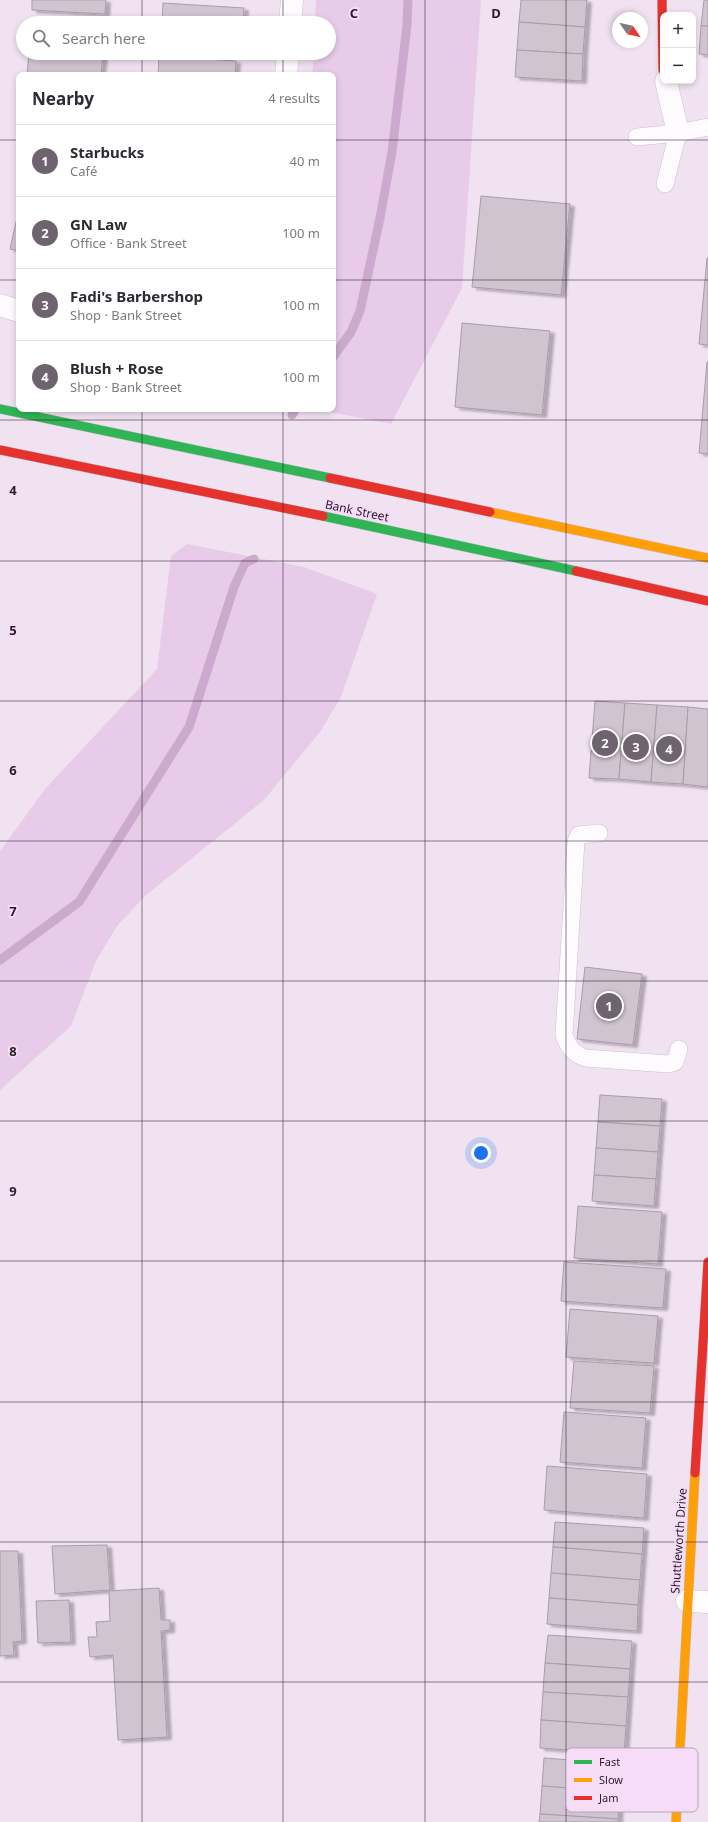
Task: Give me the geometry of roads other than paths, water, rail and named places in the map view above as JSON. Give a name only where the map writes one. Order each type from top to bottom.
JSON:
[{"type":"main road","points":[[662,0],[663,48]]},
{"type":"main road","points":[[0,409],[708,558]]},
{"type":"main road","name":"Bank Street","points":[[0,450],[383,528],[708,601]]},
{"type":"main road","name":"Shuttleworth Drive","points":[[683,1748],[698,1602],[708,1262]]},
{"type":"main road","name":"Shuttleworth Drive","points":[[676,1822],[677,1812]]},
{"type":"street","points":[[291,16],[292,0]]},
{"type":"street","points":[[286,72],[287,60]]},
{"type":"street","points":[[667,84],[678,133]]},
{"type":"street","points":[[0,305],[16,310]]},
{"type":"lane","points":[[637,136],[678,133],[708,127]]},
{"type":"lane","points":[[664,184],[678,133]]},
{"type":"lane","points":[[599,833],[579,835],[576,841],[564,1035],[567,1045],[575,1054],[585,1058],[668,1064],[675,1062],[679,1049]]},
{"type":"waterway","points":[[336,353],[351,332],[360,311],[380,218],[392,152],[407,25],[408,0]]},
{"type":"waterway","points":[[0,960],[79,902],[189,727],[234,587],[245,563],[254,559]]},
{"type":"place","name":"GN Law","points":[[605,743]]},
{"type":"place","name":"Fadi's Barbershop","points":[[636,747]]},
{"type":"place","name":"Blush + Rose","points":[[669,749]]},
{"type":"place","name":"Starbucks","points":[[609,1006]]}]
